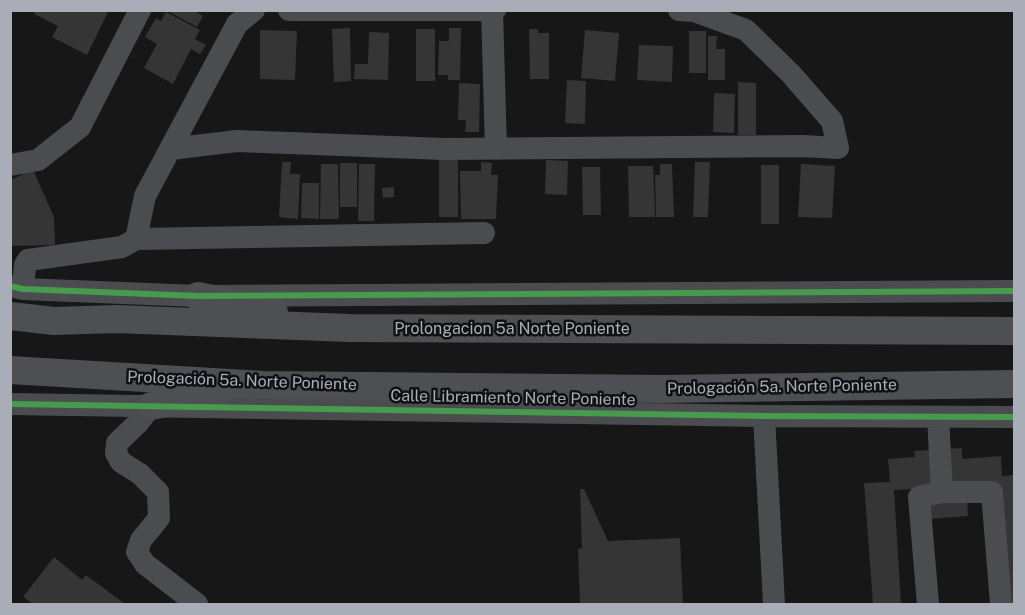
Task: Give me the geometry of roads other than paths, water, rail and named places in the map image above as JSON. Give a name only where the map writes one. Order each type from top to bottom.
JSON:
[{"type":"main road","points":[[198,296],[349,328]]},
{"type":"main road","name":"Prolongacion 5a Norte Poniente","points":[[10,316],[54,321],[116,319],[349,328],[1014,331]]},
{"type":"main road","name":"Prologación 5a. Norte Poniente","points":[[10,370],[263,385],[664,389],[1014,384]]},
{"type":"main road","points":[[151,406],[263,385]]},
{"type":"street","points":[[10,165],[38,160],[80,127],[140,10]]},
{"type":"street","points":[[136,239],[145,196],[237,24],[254,10]]},
{"type":"street","points":[[289,10],[494,11],[496,149]]},
{"type":"street","points":[[170,149],[237,141],[496,149],[791,146],[838,148],[832,121],[791,74],[746,30],[694,11],[679,10]]},
{"type":"street","points":[[484,232],[136,239],[122,247],[28,260],[16,287],[198,296],[1014,291]]},
{"type":"street","name":"Calle Libramiento Norte Poniente","points":[[10,404],[764,416],[1014,417]]},
{"type":"street","points":[[151,406],[139,422],[117,443],[116,453],[121,462],[140,474],[158,492],[159,518],[141,540],[137,552],[145,564],[197,604]]},
{"type":"street","points":[[767,459],[776,436],[790,415]]},
{"type":"street","points":[[764,416],[774,604]]},
{"type":"street","points":[[938,417],[942,492]]},
{"type":"street","points":[[928,604],[919,497],[942,492],[992,492],[1001,604]]}]
